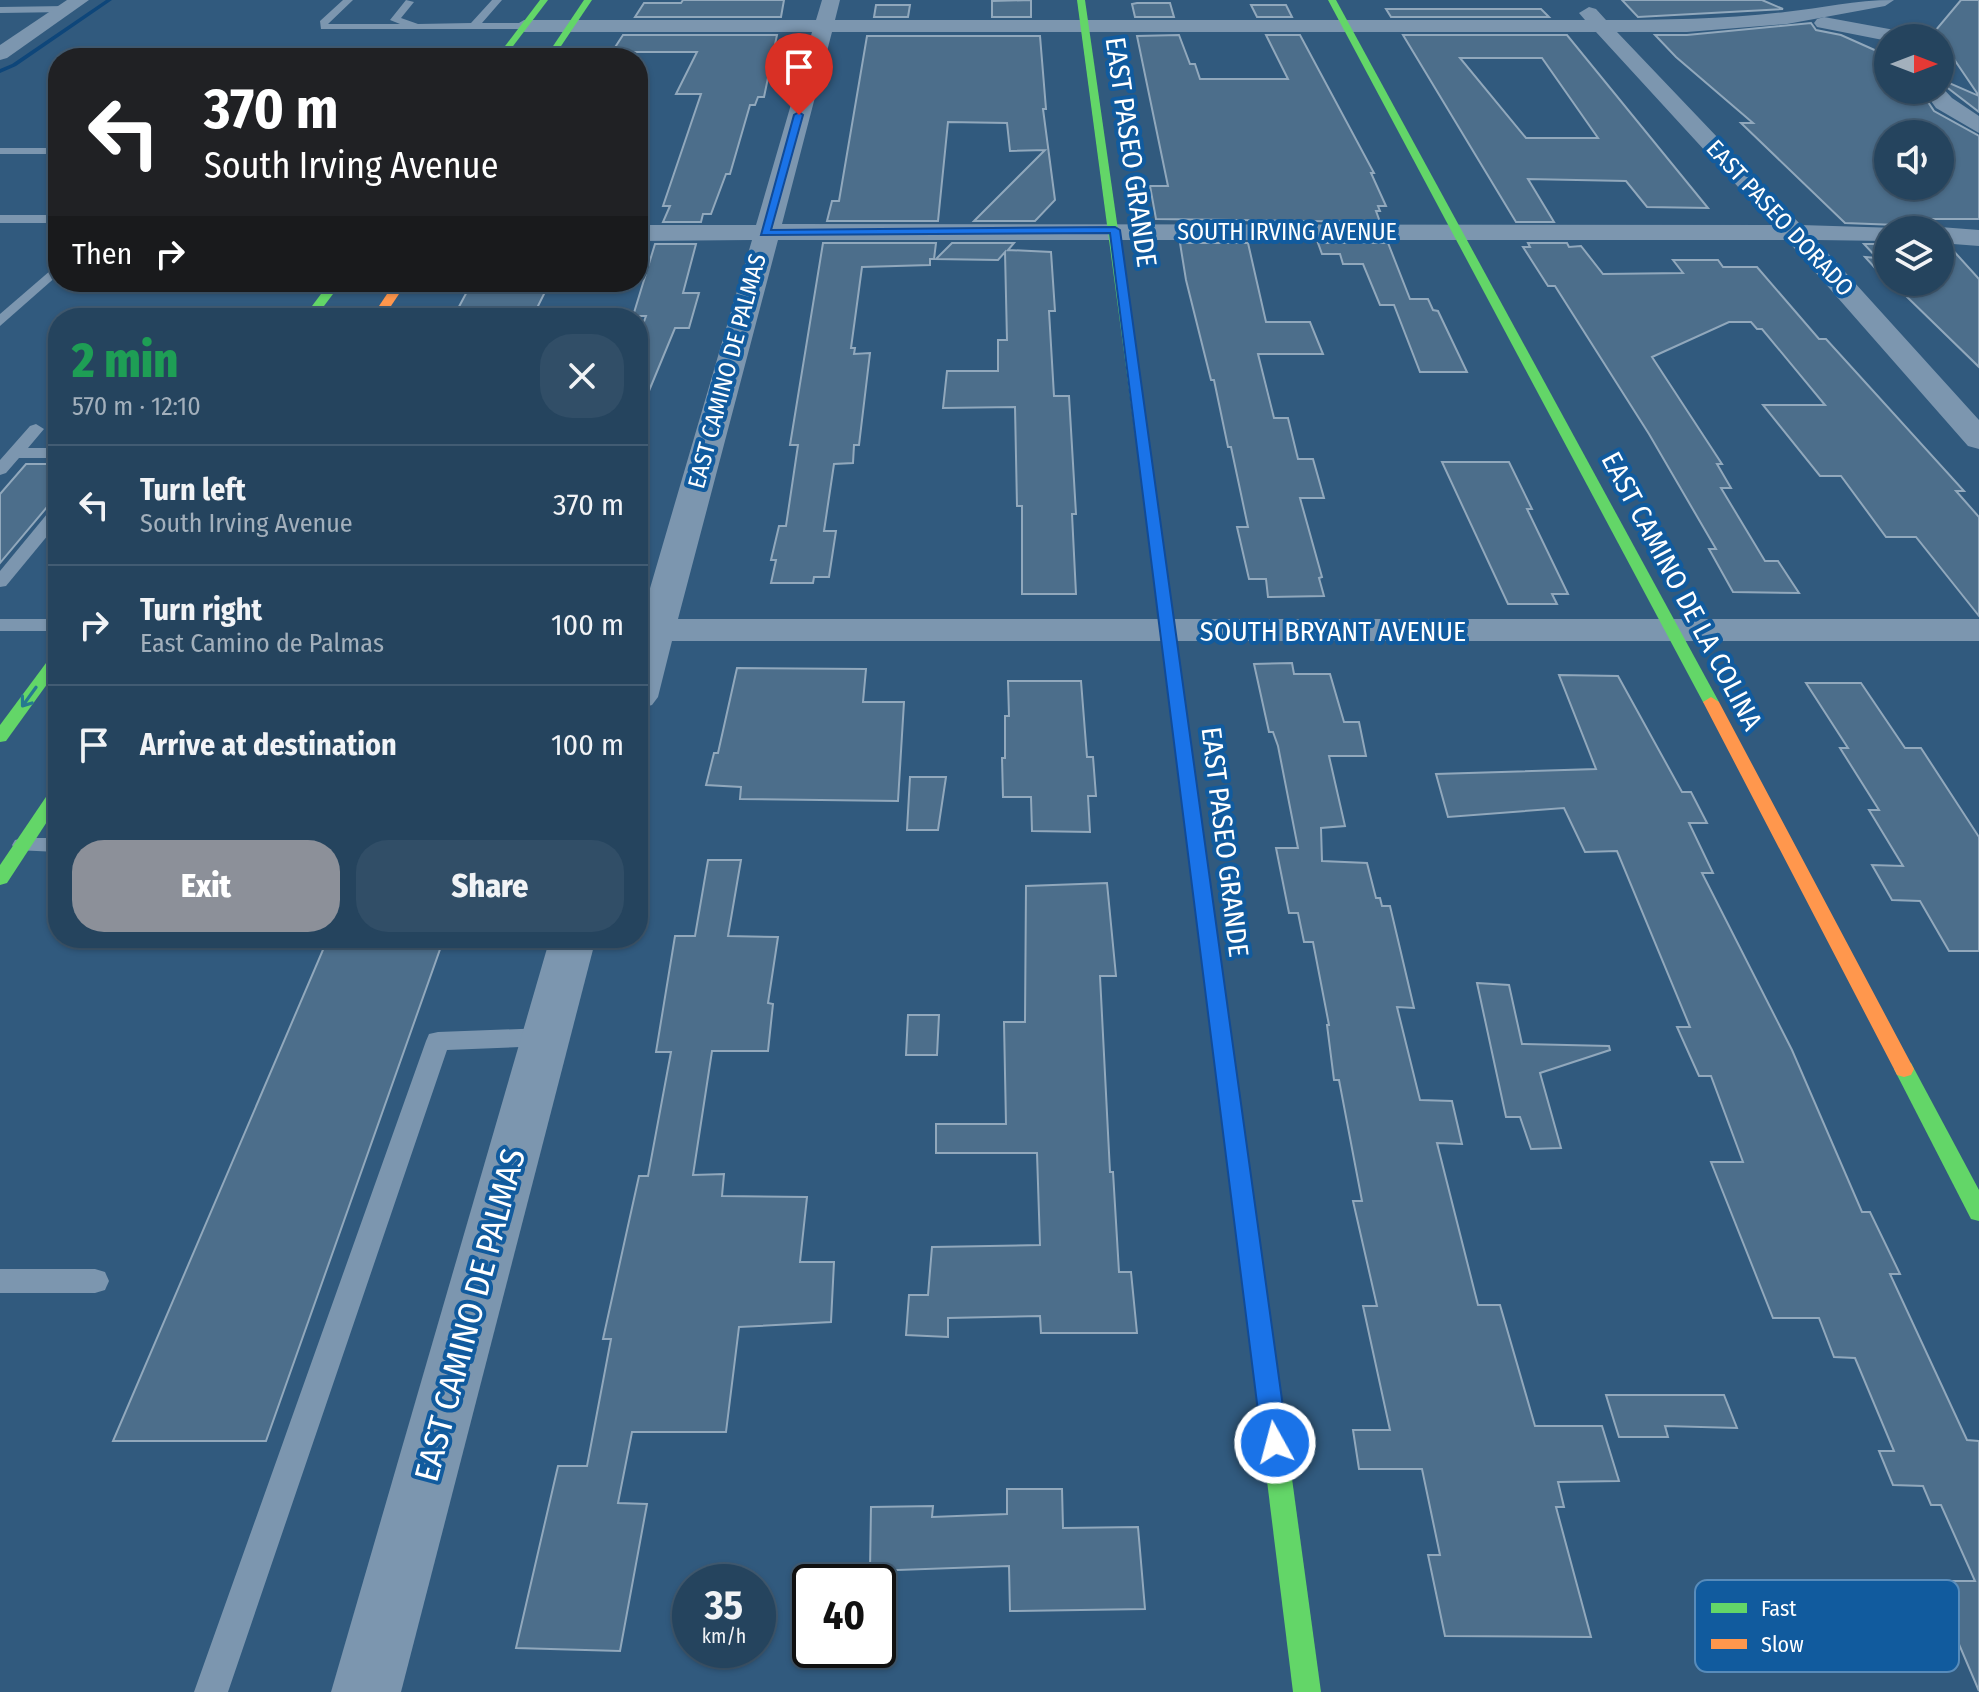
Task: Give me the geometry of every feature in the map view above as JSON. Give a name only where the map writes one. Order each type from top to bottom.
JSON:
[{"type":"street","points":[[508,48],[544,0]]},
{"type":"street","points":[[555,48],[588,0]]},
{"type":"street","name":"EAST PASEO GRANDE","points":[[1081,0],[1169,632],[1307,1692]]},
{"type":"street","name":"EAST CAMINO DE LA COLINA","points":[[1332,0],[1455,233],[1672,629],[1979,1212]]},
{"type":"street","name":"EAST PASEO DORADO","points":[[1578,0],[1793,231],[1979,439]]},
{"type":"street","points":[[524,26],[828,13],[1084,27],[1687,26],[1787,18],[1884,0],[1898,15],[1899,24]]},
{"type":"street","points":[[0,54],[73,5]]},
{"type":"street","name":"EAST CAMINO DE PALMAS","points":[[648,627],[828,13]]},
{"type":"street","points":[[1787,18],[1874,33]]},
{"type":"street","points":[[1946,104],[1979,126]]},
{"type":"street","name":"SOUTH IRVING AVENUE","points":[[648,233],[1115,230],[1874,233]]},
{"type":"street","points":[[1954,236],[1979,238]]},
{"type":"street","name":"SOUTH BRYANT AVENUE","points":[[648,630],[1979,630]]},
{"type":"street","points":[[0,737],[48,672]]},
{"type":"street","points":[[0,879],[48,807]]},
{"type":"street","name":"EAST CAMINO DE PALMAS","points":[[366,1692],[570,948]]},
{"type":"lane","points":[[348,0],[323,23],[324,27],[475,25],[497,0]]},
{"type":"lane","points":[[409,2],[395,18],[397,22],[524,26]]},
{"type":"lane","points":[[0,10],[73,5]]},
{"type":"lane","points":[[0,151],[48,151]]},
{"type":"lane","points":[[0,219],[48,219]]},
{"type":"lane","points":[[0,322],[48,277]]},
{"type":"lane","points":[[0,470],[36,429]]},
{"type":"lane","points":[[15,453],[48,453]]},
{"type":"lane","points":[[0,582],[8,564],[48,522]]},
{"type":"lane","points":[[0,625],[48,625]]},
{"type":"lane","points":[[23,845],[48,845]]},
{"type":"lane","points":[[211,1692],[438,1041],[546,1037]]},
{"type":"lane","points":[[0,1281],[95,1281]]},
{"type":"building","points":[[683,0],[784,0],[781,17],[635,17],[644,3],[681,3]]},
{"type":"building","points":[[1031,0],[1031,17],[992,17],[992,1]]},
{"type":"building","points":[[1622,0],[1762,0],[1783,9],[1638,17]]},
{"type":"building","points":[[1961,0],[1979,0],[1979,96],[1954,59],[1954,24],[1941,24]]},
{"type":"building","points":[[1170,3],[1174,17],[1135,17],[1132,4]]},
{"type":"building","points":[[876,5],[910,5],[908,17],[874,17]]},
{"type":"building","points":[[1251,5],[1286,5],[1292,17],[1257,17]]},
{"type":"building","points":[[1386,9],[1541,9],[1549,17],[1391,17]]},
{"type":"building","points":[[1811,23],[1816,30],[1841,35],[1874,50],[1874,104],[1929,104],[1934,111],[1950,120],[1874,120],[1874,200],[1954,200],[1954,122],[1979,136],[1979,219],[1874,216],[1874,224],[1845,223],[1741,123],[1753,123],[1655,35],[1687,35]]},
{"type":"building","points":[[623,35],[777,35],[764,97],[758,97],[755,105],[750,105],[730,174],[726,174],[711,214],[703,214],[701,222],[663,222],[670,206],[663,206],[701,94],[676,94],[697,52],[615,48]]},
{"type":"building","points":[[1179,35],[1190,64],[1195,64],[1200,79],[1288,79],[1266,35],[1300,35],[1374,173],[1371,173],[1386,206],[1378,206],[1380,211],[1376,211],[1380,222],[1156,219],[1150,186],[1168,186],[1137,36]]},
{"type":"building","points":[[1403,35],[1567,35],[1708,208],[1647,207],[1626,181],[1528,179],[1554,222],[1516,222]],"holes":[[[1460,58],[1542,58],[1598,138],[1526,138]]]},
{"type":"building","points":[[867,36],[1040,36],[1046,109],[1043,109],[1055,200],[1035,221],[974,221],[1045,150],[1010,151],[1007,123],[948,122],[938,221],[827,221],[832,201],[839,201]]},
{"type":"building","points":[[1954,85],[1979,96],[1979,112],[1954,93]]},
{"type":"building","points":[[823,243],[936,243],[930,265],[862,267],[851,348],[855,348],[854,354],[870,353],[859,445],[854,445],[853,463],[834,464],[824,531],[836,531],[829,577],[814,577],[813,583],[771,583],[776,560],[771,560],[779,526],[786,526],[798,445],[790,445]]},
{"type":"building","points":[[952,243],[1014,243],[1008,250],[1051,252],[1055,311],[1049,311],[1054,396],[1069,396],[1076,514],[1072,514],[1076,594],[1022,594],[1022,506],[1017,506],[1015,407],[943,408],[947,371],[998,371],[998,340],[1007,340],[1005,252],[998,260],[936,259]]},
{"type":"building","points":[[1180,243],[1248,243],[1266,322],[1310,322],[1323,354],[1258,354],[1274,418],[1288,418],[1298,459],[1313,459],[1324,498],[1300,498],[1322,577],[1319,578],[1324,596],[1268,597],[1266,579],[1249,579],[1237,527],[1248,527],[1231,447],[1228,447],[1214,380],[1211,380],[1186,280]]},
{"type":"building","points":[[1318,243],[1388,243],[1410,299],[1428,299],[1433,310],[1438,311],[1467,372],[1420,372],[1394,305],[1380,305],[1363,264],[1343,264],[1340,254],[1322,254]]},
{"type":"building","points":[[1528,243],[1581,246],[1603,274],[1683,273],[1673,260],[1718,260],[1723,267],[1757,267],[1819,339],[1826,339],[1964,491],[1956,491],[1979,517],[1979,616],[1916,537],[1886,537],[1841,476],[1820,476],[1763,405],[1825,405],[1762,329],[1757,329],[1751,322],[1729,322],[1652,357],[1722,464],[1717,464],[1731,488],[1721,488],[1765,561],[1778,561],[1799,593],[1733,592],[1709,549],[1716,549],[1649,434],[1555,286],[1548,286],[1523,247],[1530,247]]},
{"type":"building","points":[[655,244],[696,244],[683,293],[699,293],[689,328],[675,328],[648,393],[648,308],[635,308],[640,292],[648,292],[648,267]]},
{"type":"building","points":[[1864,244],[1874,244],[1874,255]]},
{"type":"building","points":[[1954,251],[1979,279],[1979,367],[1906,296],[1954,296]]},
{"type":"building","points":[[1865,257],[1874,258],[1874,267]]},
{"type":"building","points":[[467,292],[545,292],[537,308],[458,308]]},
{"type":"building","points":[[1442,462],[1509,462],[1532,509],[1527,509],[1568,594],[1552,594],[1557,604],[1508,604]]},
{"type":"building","points":[[26,464],[48,464],[48,506],[0,563],[0,494]]},
{"type":"building","points":[[1292,663],[1294,674],[1330,674],[1344,722],[1359,722],[1366,756],[1329,756],[1345,826],[1321,828],[1322,861],[1367,863],[1376,898],[1380,898],[1382,906],[1390,906],[1414,1008],[1397,1007],[1420,1100],[1452,1101],[1462,1144],[1437,1143],[1478,1305],[1500,1305],[1535,1426],[1602,1426],[1619,1481],[1558,1482],[1564,1507],[1556,1507],[1591,1637],[1445,1636],[1428,1555],[1440,1555],[1422,1469],[1359,1469],[1353,1430],[1390,1430],[1363,1306],[1377,1306],[1353,1201],[1362,1201],[1339,1080],[1334,1080],[1329,1025],[1313,942],[1304,942],[1298,913],[1289,913],[1276,848],[1298,848],[1278,746],[1273,732],[1269,732],[1254,664]]},
{"type":"building","points":[[737,668],[866,669],[863,702],[904,702],[898,801],[740,799],[741,787],[706,785],[714,753],[718,753]]},
{"type":"building","points":[[1559,675],[1618,676],[1682,792],[1691,792],[1707,823],[1689,823],[1713,873],[1702,873],[1792,1050],[1862,1212],[1870,1212],[1900,1274],[1890,1274],[1967,1440],[1979,1441],[1979,1691],[1959,1644],[1959,1581],[1975,1581],[1941,1505],[1931,1505],[1923,1486],[1893,1485],[1879,1451],[1894,1451],[1855,1358],[1834,1357],[1819,1318],[1773,1318],[1711,1162],[1743,1162],[1711,1076],[1699,1076],[1677,1027],[1690,1027],[1617,851],[1585,852],[1564,808],[1448,817],[1436,774],[1596,769]]},
{"type":"building","points":[[1008,681],[1081,681],[1087,757],[1093,757],[1096,796],[1088,796],[1090,832],[1032,831],[1031,797],[1003,797],[1002,758],[1005,758],[1005,716],[1009,716]]},
{"type":"building","points":[[1806,683],[1861,683],[1905,748],[1921,748],[1979,837],[1979,951],[1949,951],[1920,901],[1892,900],[1872,865],[1903,866],[1869,810],[1879,810],[1840,748],[1848,748]]},
{"type":"building","points":[[910,777],[946,777],[938,830],[907,830]]},
{"type":"building","points":[[708,860],[741,860],[728,936],[778,937],[768,1003],[773,1004],[768,1051],[712,1051],[693,1175],[724,1174],[722,1196],[807,1197],[800,1262],[834,1262],[831,1322],[739,1327],[726,1432],[632,1432],[618,1503],[647,1504],[620,1651],[516,1648],[558,1466],[587,1466],[611,1339],[603,1339],[639,1176],[648,1176],[671,1052],[656,1052],[675,936],[695,936]]},
{"type":"building","points":[[1107,883],[1116,976],[1100,976],[1110,1172],[1113,1172],[1119,1272],[1131,1272],[1137,1333],[1041,1333],[1040,1316],[948,1318],[948,1337],[906,1335],[909,1295],[928,1295],[932,1247],[1040,1245],[1037,1153],[936,1153],[936,1124],[1006,1124],[1004,1022],[1025,1022],[1026,886]]},
{"type":"building","points":[[324,948],[440,948],[266,1441],[113,1441]]},
{"type":"building","points":[[1477,983],[1509,985],[1522,1044],[1609,1046],[1610,1050],[1540,1073],[1561,1148],[1531,1149],[1520,1117],[1506,1117]]},
{"type":"building","points":[[908,1015],[939,1015],[937,1055],[906,1055]]},
{"type":"building","points":[[1606,1395],[1724,1395],[1737,1428],[1665,1426],[1668,1437],[1619,1437]]},
{"type":"building","points":[[1007,1489],[1062,1489],[1063,1528],[1138,1527],[1145,1609],[1010,1611],[1009,1566],[896,1570],[896,1564],[870,1564],[871,1507],[933,1506],[932,1517],[1007,1514]]},
{"type":"waterway","points":[[0,71],[14,65],[109,0]]},
{"type":"traffic: fast","points":[[508,48],[544,0]]},
{"type":"traffic: fast","points":[[556,48],[588,0]]},
{"type":"traffic: fast","points":[[1081,0],[1163,592]]},
{"type":"traffic: fast","points":[[1332,0],[1711,702]]},
{"type":"traffic: fast","points":[[316,308],[328,292]]},
{"type":"traffic: fast","points":[[0,737],[48,672]]},
{"type":"traffic: fast","points":[[0,879],[48,807]]},
{"type":"traffic: fast","points":[[1225,1059],[1307,1692]]},
{"type":"traffic: fast","points":[[1904,1069],[1979,1212]]},
{"type":"traffic: slow","points":[[384,308],[394,292]]},
{"type":"traffic: slow","points":[[1163,592],[1225,1059]]},
{"type":"traffic: slow","points":[[1711,702],[1904,1069]]},
{"type":"route","points":[[799,115],[765,233],[1115,230],[1275,1443]]}]
